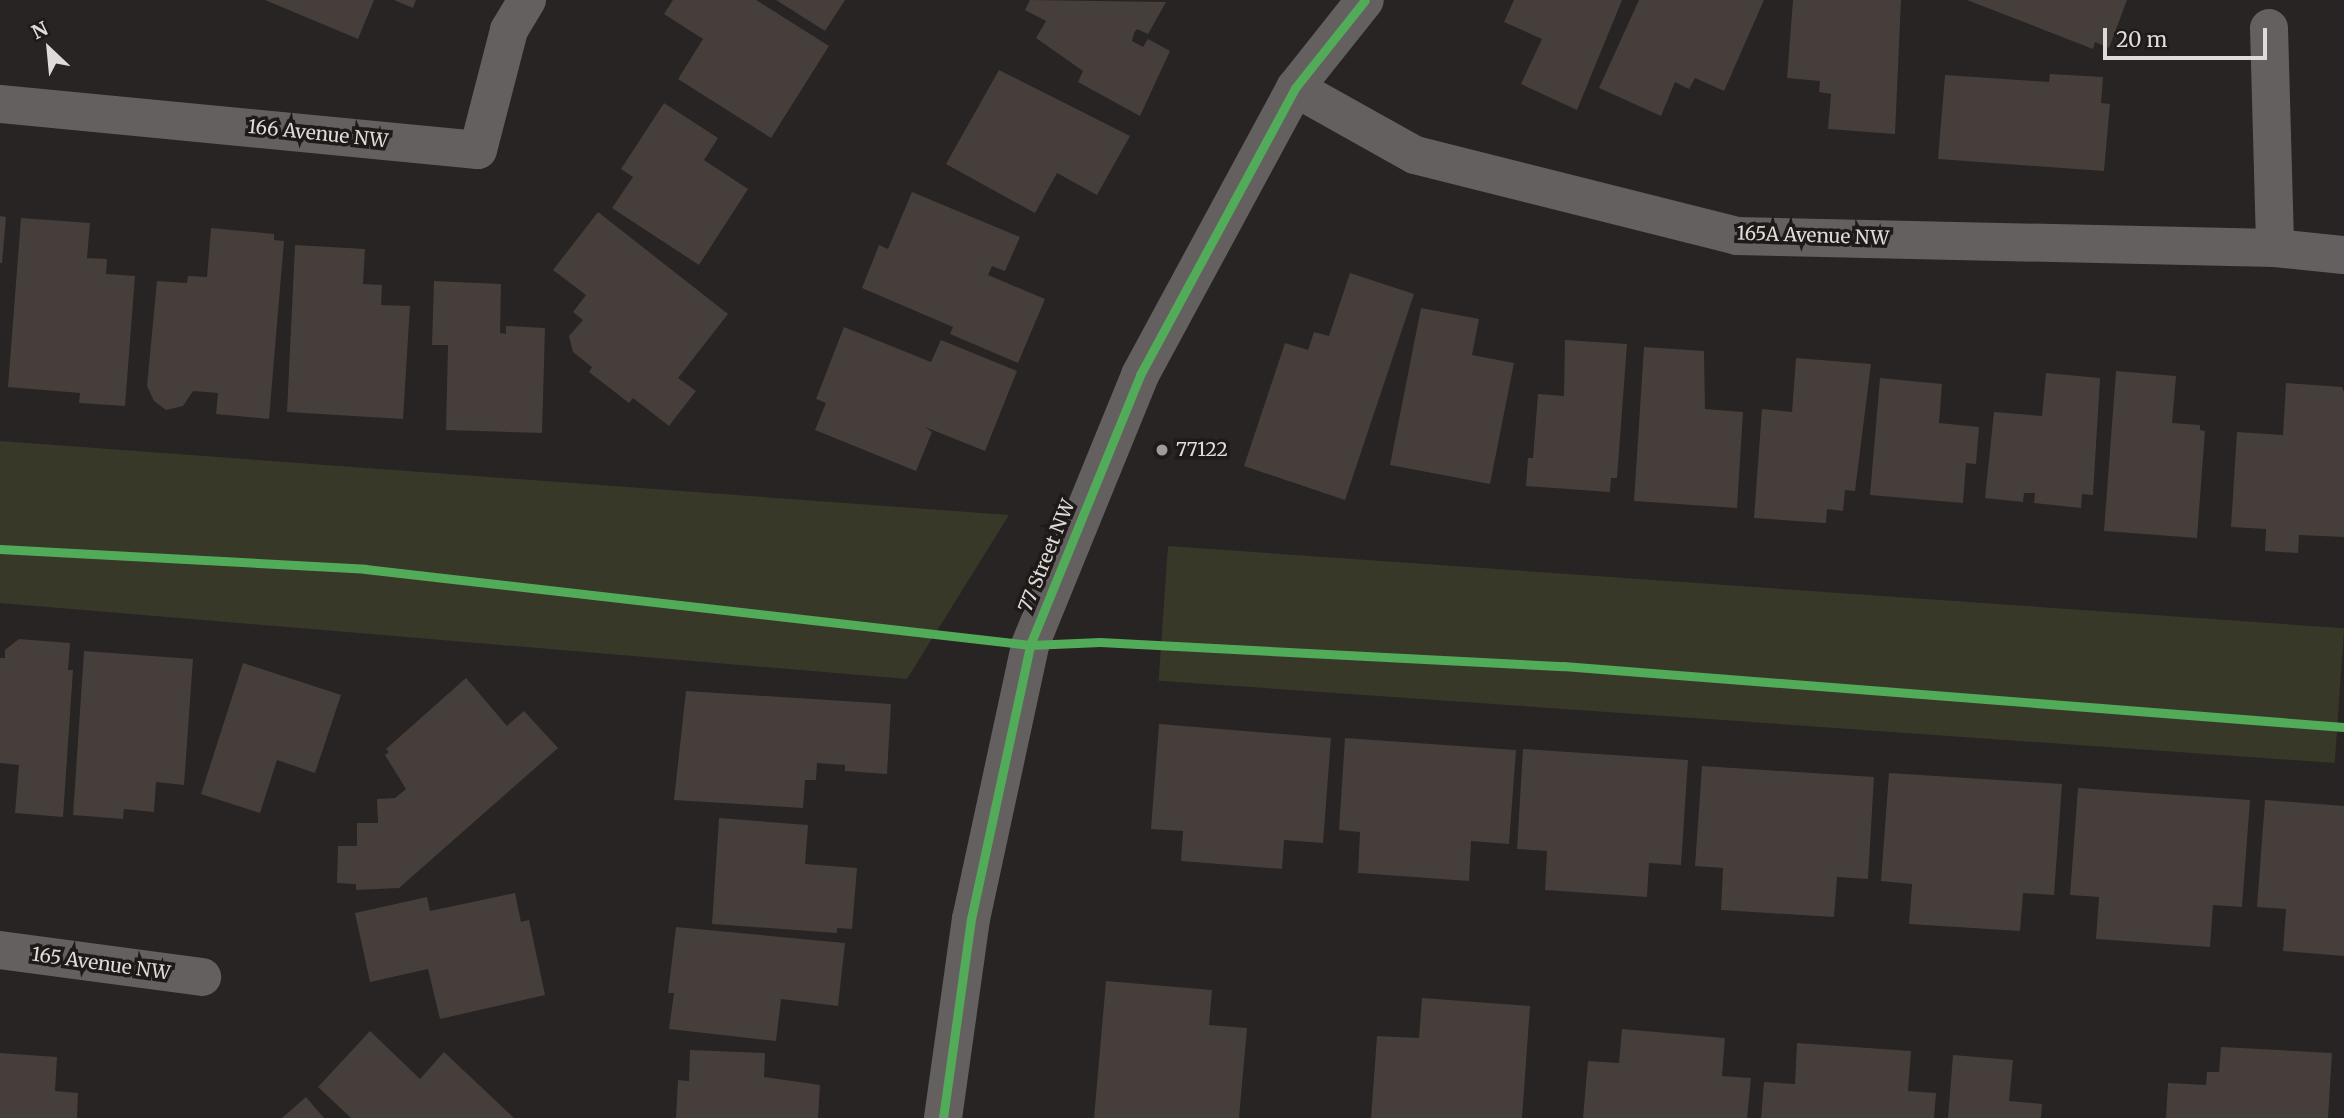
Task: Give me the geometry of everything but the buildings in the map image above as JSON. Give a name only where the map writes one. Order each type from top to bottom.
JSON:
[{"type":"street","name":"166 Avenue NW","points":[[0,104],[478,150],[509,30],[527,0]]},
{"type":"street","name":"77 Street NW","points":[[943,1118],[971,919],[1030,645],[1140,375],[1295,88],[1365,0]]},
{"type":"street","points":[[2269,28],[2274,248]]},
{"type":"street","name":"165A Avenue NW","points":[[1295,88],[1415,155],[1737,236],[2274,248],[2344,255]]},
{"type":"street","name":"165 Avenue NW","points":[[0,950],[202,977]]},
{"type":"green space","points":[[0,441],[1009,515],[907,679],[0,603]]},
{"type":"green space","points":[[1168,546],[2344,628],[2335,763],[1159,681]]},
{"type":"cycle path","points":[[943,1118],[971,919],[1030,645],[1140,375],[1295,88],[1365,0]]},
{"type":"cycle path","points":[[0,549],[365,569],[1030,645],[1100,642],[1563,666],[2344,727]]},
{"type":"place","name":"77122","points":[[1162,450]]}]
